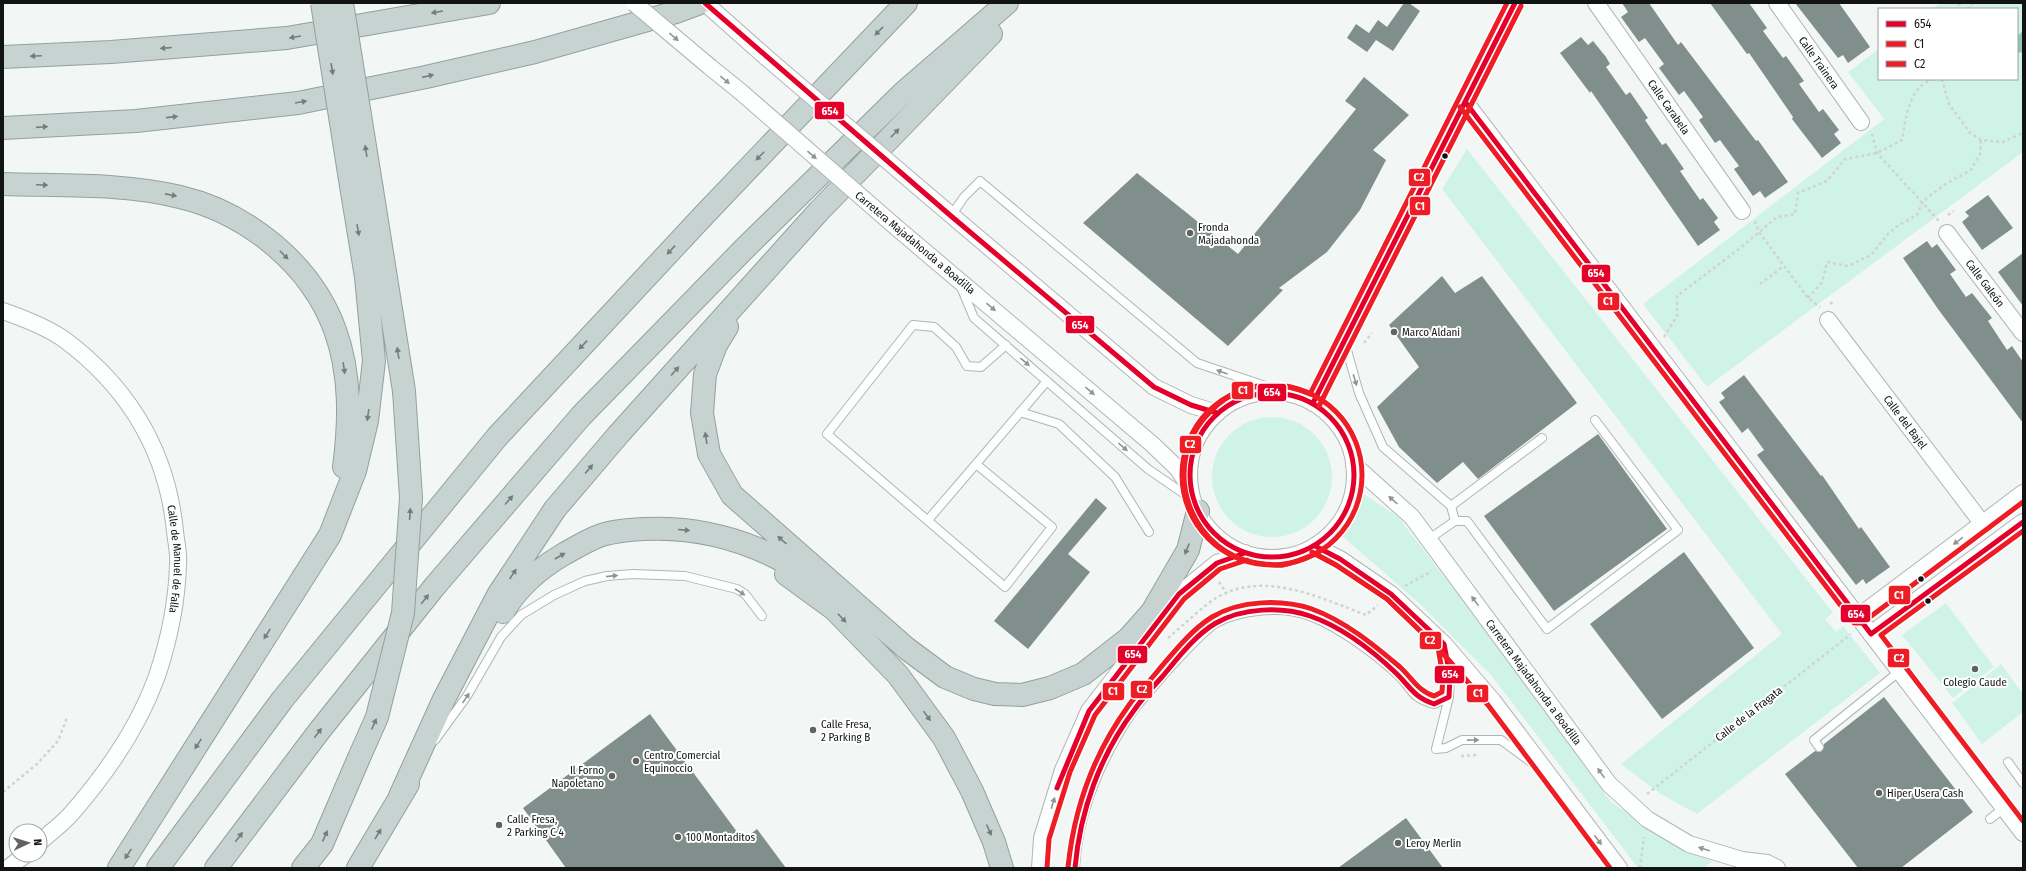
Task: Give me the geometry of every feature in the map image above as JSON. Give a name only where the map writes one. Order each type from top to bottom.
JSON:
[{"type":"highway","points":[[303,868],[322,844],[377,717],[403,613],[411,498],[404,391],[322,3]]},
{"type":"highway","points":[[119,868],[330,535],[355,471],[367,421],[374,361],[366,277],[362,191],[342,3]]},
{"type":"highway","points":[[3,57],[111,52],[287,38],[489,3]]},
{"type":"highway","points":[[3,128],[136,121],[298,102],[426,77],[535,52],[676,12],[700,3]]},
{"type":"highway","points":[[158,868],[282,700],[497,437],[709,209],[906,3]]},
{"type":"highway","points":[[216,868],[320,730],[435,586],[581,416],[743,250],[904,92],[1007,3]]},
{"type":"highway","points":[[400,796],[444,699],[498,595],[555,509],[618,435],[819,211],[1020,3]]},
{"type":"highway","points":[[3,184],[150,191],[208,205],[232,217],[272,242],[309,284],[323,306],[334,330],[342,356],[347,385],[349,418],[343,471],[323,523],[288,601]]},
{"type":"highway","points":[[819,211],[730,323],[716,345],[705,374],[702,413],[709,454],[732,495],[863,612],[906,648],[945,677],[974,689],[995,694],[1022,695],[1050,688],[1083,674],[1128,639],[1152,612],[1188,550],[1194,500]]},
{"type":"highway","points":[[358,868],[435,740],[471,668],[510,600],[545,565],[600,536],[624,530],[658,528],[686,530],[721,536],[744,543],[787,562],[863,612]]},
{"type":"highway","points":[[744,543],[834,609],[898,675],[944,738],[972,791],[994,842],[1002,868]]},
{"type":"highway","points":[[1152,612],[1178,594]]},
{"type":"street","name":"Carretera Majadahonda a Boadilla","points":[[634,3],[1152,444],[1178,469],[1210,529],[1220,539],[1245,553],[1262,557],[1281,558],[1298,554],[1315,546],[1333,531],[1347,511],[1354,489],[1354,465],[1347,440],[1333,419],[1313,403],[1286,393],[1267,392],[1249,395],[1232,402],[1217,413]]},
{"type":"street","points":[[705,3],[951,216],[1154,387],[1191,405],[1217,413],[1203,428],[1194,447],[1190,468],[1194,500]]},
{"type":"street","points":[[1313,403],[1466,103],[1515,3]]},
{"type":"street","name":"Calle Carabela","points":[[1596,3],[1748,214]]},
{"type":"street","name":"Calle Trainera","points":[[1777,3],[1866,126]]},
{"type":"street","points":[[1466,103],[2023,833]]},
{"type":"street","name":"Calle Galeón","points":[[1943,227],[2023,333]]},
{"type":"street","name":"Calle de Manuel de Falla","points":[[3,311],[23,318],[64,339],[105,374],[138,416],[160,462],[173,508],[179,563],[172,623],[156,677],[132,729],[105,772],[70,815],[48,835]]},
{"type":"street","name":"Calle del Bajel","points":[[1825,315],[1982,523]]},
{"type":"street","name":"Carretera Majadahonda a Boadilla","points":[[1354,465],[1412,517],[1447,562],[1609,784],[1647,819],[1689,844],[1735,864],[1767,863],[1777,868]]},
{"type":"street","points":[[1858,617],[2023,493]]},
{"type":"street","points":[[1871,634],[2023,522]]},
{"type":"street","points":[[1315,546],[1340,559],[1391,594],[1444,644],[1493,701],[1619,868]]},
{"type":"street","points":[[1040,868],[1042,838],[1062,770],[1089,711],[1178,594],[1218,563],[1245,553]]},
{"type":"lane","points":[[951,216],[964,197],[980,181],[1197,363],[1286,393]]},
{"type":"lane","points":[[957,279],[974,318],[1148,469],[1194,500]]},
{"type":"lane","points":[[976,464],[1052,527],[1005,587],[827,434],[913,325],[934,327],[956,347],[967,366],[980,367],[1006,345]]},
{"type":"lane","points":[[1344,342],[1359,393],[1383,447],[1451,506],[1455,521]]},
{"type":"lane","points":[[928,520],[1047,381]]},
{"type":"lane","points":[[1020,412],[1059,424],[1115,477],[1149,532]]},
{"type":"lane","points":[[1428,539],[1455,521],[1467,521],[1547,629],[1678,530],[1595,420]]},
{"type":"lane","points":[[1451,506],[1542,438]]},
{"type":"lane","points":[[435,740],[467,696],[501,637],[521,616],[554,596],[585,581],[607,576],[633,574],[686,576],[736,589],[745,594],[762,616]]},
{"type":"lane","points":[[1075,868],[1076,847],[1086,801],[1104,759],[1132,712],[1177,659],[1215,624],[1241,614],[1269,609],[1310,616],[1354,639],[1398,675],[1418,699],[1434,704],[1449,697]]},
{"type":"lane","points":[[1444,644],[1450,676],[1449,697],[1436,749],[1446,748],[1462,740],[1501,740],[1548,775]]},
{"type":"lane","points":[[1819,747],[1814,740],[1900,671]]},
{"type":"lane","points":[[2008,762],[2023,783]]},
{"type":"lane","points":[[1990,819],[2004,808]]},
{"type":"path","points":[[1664,337],[1667,335],[1677,316],[1677,296],[1777,217],[1795,214],[1798,193],[1827,181],[1844,159],[1877,153],[1902,140],[1907,116],[1916,90],[1928,80]]},
{"type":"path","points":[[1942,80],[1949,104],[1970,132],[1981,140],[2003,142],[2023,134]]},
{"type":"path","points":[[1866,126],[1877,153],[1923,201],[1943,227]]},
{"type":"path","points":[[1808,298],[1822,282],[1827,262],[1848,266],[1871,255],[1888,234],[1899,225],[1917,215],[1923,201],[1947,182],[1971,170],[1980,154],[1981,140]]},
{"type":"path","points":[[1748,214],[1759,232],[1808,298],[1819,305],[1825,315]]},
{"type":"path","points":[[1760,284],[1784,266]]},
{"type":"path","points":[[1166,640],[1211,601],[1240,588],[1258,585],[1306,592],[1366,615],[1391,594],[1447,562]]},
{"type":"path","name":"Calle de la Fragata","points":[[1647,794],[1852,634]]},
{"type":"path","points":[[3,792],[37,764],[58,741],[67,718]]},
{"type":"path","points":[[1446,748],[1453,756],[1481,754]]},
{"type":"path","points":[[1640,868],[1647,819]]},
{"type":"shaded area","points":[[1940,3],[2023,3],[2023,152],[1707,387],[1643,304],[1884,119],[1848,72],[1878,50],[1878,80],[2018,80],[2018,8],[1933,8]]},
{"type":"shaded area","points":[[2023,31],[2023,52],[2018,53],[2018,35]]},
{"type":"shaded area","points":[[1467,149],[1833,613],[1825,619],[1836,632],[1843,626],[1880,673],[1697,814],[1659,793],[1621,764],[1782,634],[1442,189]]},
{"type":"shaded area","points":[[1272,417],[1284,418],[1295,422],[1305,427],[1314,435],[1322,444],[1327,454],[1331,465],[1331,489],[1327,500],[1322,510],[1314,519],[1305,527],[1295,532],[1284,536],[1272,537],[1260,536],[1249,532],[1239,527],[1230,519],[1222,510],[1217,500],[1213,489],[1212,477],[1213,465],[1217,454],[1222,444],[1230,435],[1239,427],[1249,422],[1260,418]]},
{"type":"shaded area","points":[[1362,493],[1398,517],[1464,602],[1611,802],[1661,836],[1712,861],[1704,868],[1638,868],[1491,675],[1421,605],[1339,533]]},
{"type":"shaded area","points":[[1946,603],[1994,667],[1953,698],[1902,635]]},
{"type":"shaded area","points":[[2001,664],[2023,694],[2023,712],[1982,744],[1952,703]]},
{"type":"building","points":[[1404,3],[1409,3],[1420,11],[1393,51],[1376,40],[1367,52],[1347,38],[1356,24],[1369,33],[1378,20],[1387,27]]},
{"type":"building","points":[[1622,3],[1649,3],[1678,45],[1681,42],[1756,141],[1758,140],[1788,182],[1765,198],[1760,191],[1753,196],[1734,169],[1739,166],[1720,140],[1715,143],[1699,120],[1703,117],[1684,91],[1679,95],[1659,68],[1664,64],[1645,38],[1639,42],[1621,17],[1628,12]]},
{"type":"building","points":[[1710,3],[1749,3],[1767,28],[1763,31],[1783,58],[1786,56],[1804,81],[1799,84],[1819,112],[1823,109],[1839,130],[1834,134],[1841,143],[1822,158],[1792,119],[1793,117],[1749,53],[1747,54]]},
{"type":"building","points":[[1795,3],[1839,3],[1870,47],[1848,63],[1843,55],[1838,58]]},
{"type":"building","points":[[1581,37],[1588,45],[1593,41],[1606,57],[1610,64],[1606,67],[1626,95],[1630,92],[1648,118],[1645,120],[1662,145],[1666,143],[1684,169],[1680,171],[1700,200],[1703,198],[1718,218],[1714,222],[1720,230],[1698,246],[1591,91],[1590,93],[1560,53]]},
{"type":"building","points":[[1364,77],[1409,115],[1373,150],[1386,160],[1360,210],[1327,252],[1279,288],[1283,290],[1228,346],[1083,223],[1137,173],[1238,254],[1356,109],[1345,101]]},
{"type":"building","points":[[1988,195],[2013,228],[1982,250],[1962,222],[1969,216],[1965,212]]},
{"type":"building","points":[[1927,241],[1932,248],[1937,244],[1956,270],[1950,274],[1966,297],[1972,293],[1992,318],[1988,321],[2007,350],[2012,346],[2023,362],[2023,423],[1938,309],[1903,258]]},
{"type":"building","points":[[2023,253],[2023,306],[1998,272]]},
{"type":"building","points":[[1442,276],[1455,293],[1482,276],[1577,403],[1478,479],[1463,462],[1437,483],[1399,447],[1377,407],[1419,367],[1389,325]]},
{"type":"building","points":[[1744,375],[1821,476],[1822,475],[1859,529],[1861,527],[1890,567],[1866,584],[1863,579],[1856,585],[1757,455],[1764,450],[1748,428],[1742,433],[1719,402],[1725,398],[1721,393]]},
{"type":"building","points":[[1598,434],[1667,529],[1554,611],[1484,516]]},
{"type":"building","points":[[1096,498],[1107,508],[1068,554],[1090,572],[1028,649],[994,621]]},
{"type":"building","points":[[1684,552],[1754,648],[1662,719],[1590,624]]},
{"type":"building","name":"Hiper Usera Cash","points":[[1884,697],[1973,812],[1901,868],[1858,868],[1785,774],[1815,751],[1822,751],[1824,744]]},
{"type":"building","name":"Centro Comercial Equinoccio","points":[[650,714],[743,840],[757,829],[786,868],[566,868],[523,808]]},
{"type":"building","name":"Leroy Merlin","points":[[1406,818],[1443,868],[1338,868]]},
{"type":"transit line","name":"654","points":[[705,3],[951,216],[1154,387],[1191,405],[1217,413]]},
{"type":"transit line","name":"C2","points":[[1068,867],[1075,824],[1088,782],[1096,762],[1117,723],[1135,697],[1182,643],[1204,622],[1223,611],[1248,604],[1261,603],[1288,604],[1312,609],[1336,620],[1369,642],[1400,667],[1428,694],[1434,696],[1442,692],[1443,676],[1438,648],[1387,599],[1336,565],[1315,554],[1283,565],[1265,564],[1239,558],[1217,545],[1201,527],[1190,506],[1184,482],[1186,457],[1194,434],[1210,412],[1227,398],[1248,389],[1266,386],[1284,386],[1310,394],[1507,3]]},
{"type":"transit line","name":"654","points":[[1313,403],[1515,3]]},
{"type":"transit line","name":"C1","points":[[1319,406],[1521,6]]},
{"type":"transit line","name":"654","points":[[1466,103],[1871,634],[2023,522]]},
{"type":"transit line","name":"C1","points":[[1460,107],[1854,623],[1862,623],[2023,502]]},
{"type":"transit line","name":"C1","points":[[1272,385],[1289,387],[1306,392],[1329,406],[1341,418],[1351,433],[1358,449],[1362,475],[1360,492],[1355,509],[1341,532],[1329,544],[1314,554],[1298,561],[1272,565],[1255,563],[1238,558],[1215,544],[1203,532],[1193,517],[1186,501],[1182,475],[1184,458],[1189,441],[1203,418],[1215,406],[1230,396],[1246,389],[1272,385]]},
{"type":"transit line","name":"654","points":[[1280,393],[1296,396],[1311,402],[1324,411],[1336,423],[1345,436],[1351,451],[1354,475],[1353,491],[1345,514],[1336,527],[1324,539],[1311,548],[1296,554],[1280,557],[1264,557],[1248,554],[1226,544],[1203,521],[1196,507],[1191,491],[1190,467],[1193,451],[1203,429],[1226,406],[1240,399],[1256,394],[1280,393]]},
{"type":"transit line","name":"C2","points":[[2023,531],[1881,635],[2023,821]]},
{"type":"transit line","name":"654","points":[[1075,868],[1087,805],[1102,764],[1112,745],[1141,700],[1187,648],[1208,628],[1226,618],[1238,614],[1262,610],[1287,611],[1310,616],[1334,626],[1356,640],[1388,665],[1413,692],[1427,701],[1434,704],[1449,697],[1450,676],[1444,644],[1391,594],[1340,559],[1315,546]]},
{"type":"transit line","name":"C1","points":[[1312,552],[1336,565],[1387,599],[1439,649],[1488,705],[1610,868]]},
{"type":"transit line","name":"654","points":[[1057,788],[1089,711],[1179,594],[1217,563],[1245,553]]},
{"type":"transit line","name":"C1","points":[[1047,868],[1049,839],[1070,772],[1095,715],[1184,599],[1220,569],[1247,560]]},
{"type":"place","name":"Fronda Majadahonda","points":[[1190,233]]},
{"type":"place","name":"Marco Aldani","points":[[1394,332]]},
{"type":"place","name":"Colegio Caude","points":[[1975,669]]},
{"type":"place","name":"Calle Fresa, 2 Parking B","points":[[813,730]]},
{"type":"place","name":"Centro Comercial Equinoccio","points":[[636,761]]},
{"type":"place","name":"Il Forno Napoletano","points":[[612,776]]},
{"type":"place","name":"Hiper Usera Cash","points":[[1879,793]]},
{"type":"place","name":"Calle Fresa, 2 Parking C 4","points":[[499,825]]},
{"type":"place","name":"100 Montaditos","points":[[678,837]]},
{"type":"place","name":"Leroy Merlin","points":[[1398,843]]}]
